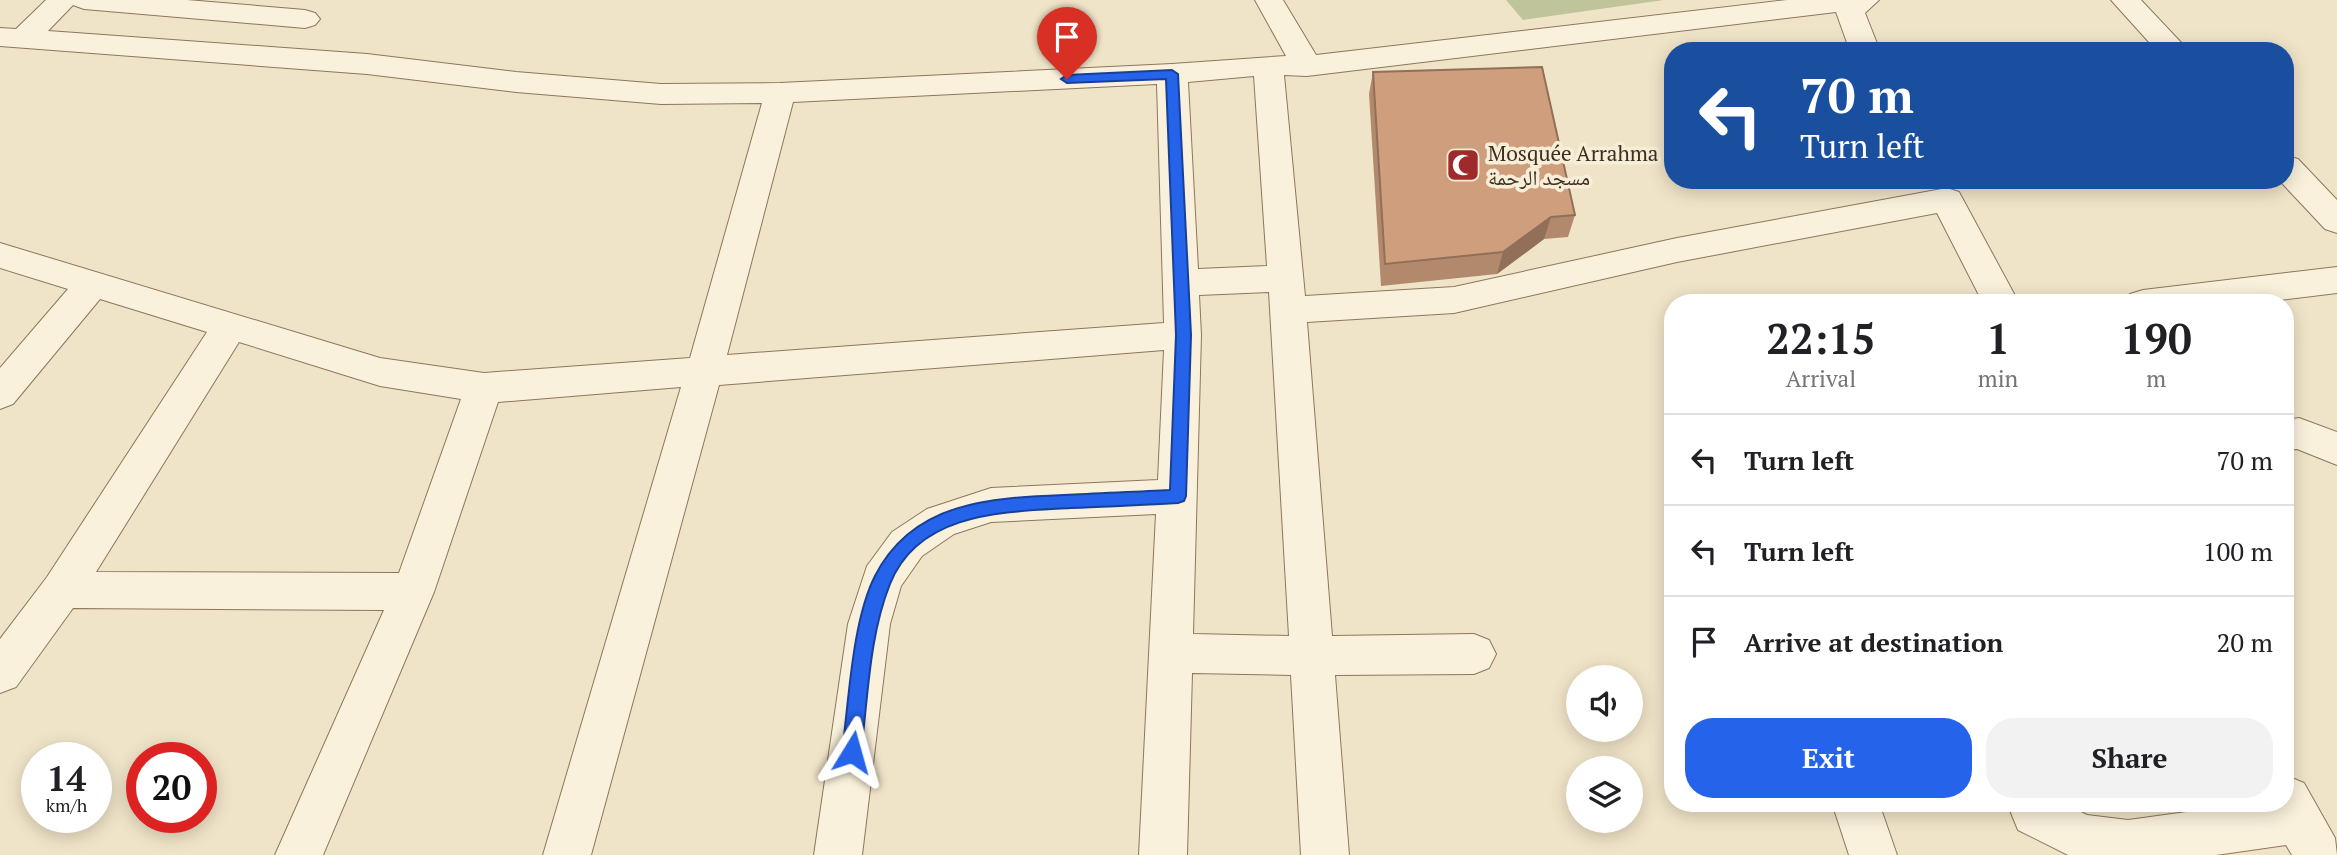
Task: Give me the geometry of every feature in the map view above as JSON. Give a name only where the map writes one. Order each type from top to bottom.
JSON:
[{"type":"street","points":[[12,38],[62,0]]},
{"type":"street","points":[[84,0],[313,10]]},
{"type":"street","points":[[1269,0],[1307,66]]},
{"type":"street","points":[[12,38],[275,57],[661,94],[780,93],[1172,74],[1268,65],[1307,66],[1863,0]]},
{"type":"street","points":[[1860,42],[1850,10],[1863,0]]},
{"type":"street","points":[[2125,0],[2165,42]]},
{"type":"street","points":[[275,57],[313,10]]},
{"type":"street","points":[[1268,65],[1287,294],[1325,855]]},
{"type":"street","points":[[1163,855],[1183,335],[1172,74]]},
{"type":"street","points":[[567,855],[704,373],[780,93]]},
{"type":"street","points":[[2294,176],[2337,222]]},
{"type":"street","points":[[1181,283],[1287,294],[1454,300],[1942,190],[1996,294]]},
{"type":"street","points":[[0,255],[93,282],[229,328],[380,372],[484,388],[1183,335]]},
{"type":"street","points":[[2219,294],[2337,280]]},
{"type":"street","points":[[0,394],[93,282]]},
{"type":"street","points":[[0,673],[62,590],[229,328]]},
{"type":"street","points":[[299,855],[413,592],[484,388]]},
{"type":"street","points":[[2294,434],[2299,433],[2337,450]]},
{"type":"street","points":[[838,855],[869,625],[882,579],[907,544],[941,520],[992,505],[1178,496]]},
{"type":"street","points":[[62,590],[413,592]]},
{"type":"street","points":[[1171,653],[1311,656],[1474,654]]},
{"type":"street","points":[[1858,812],[1873,855]]},
{"type":"street","points":[[2034,812],[2084,838],[2128,844],[2301,824]]},
{"type":"green space","points":[[1506,0],[1664,0],[1523,20]]},
{"type":"building","name":"Mosquée Arrahma مسجد الرحمة","points":[[1542,67],[1575,215],[1551,217],[1503,252],[1385,264],[1373,72]]},
{"type":"place","name":"Mosquée Arrahma مسجد الرحمة","points":[[1463,165]]},
{"type":"route","points":[[852,752],[869,625],[882,579],[907,544],[941,520],[992,505],[1178,496],[1183,335],[1172,74],[1067,79]]}]
